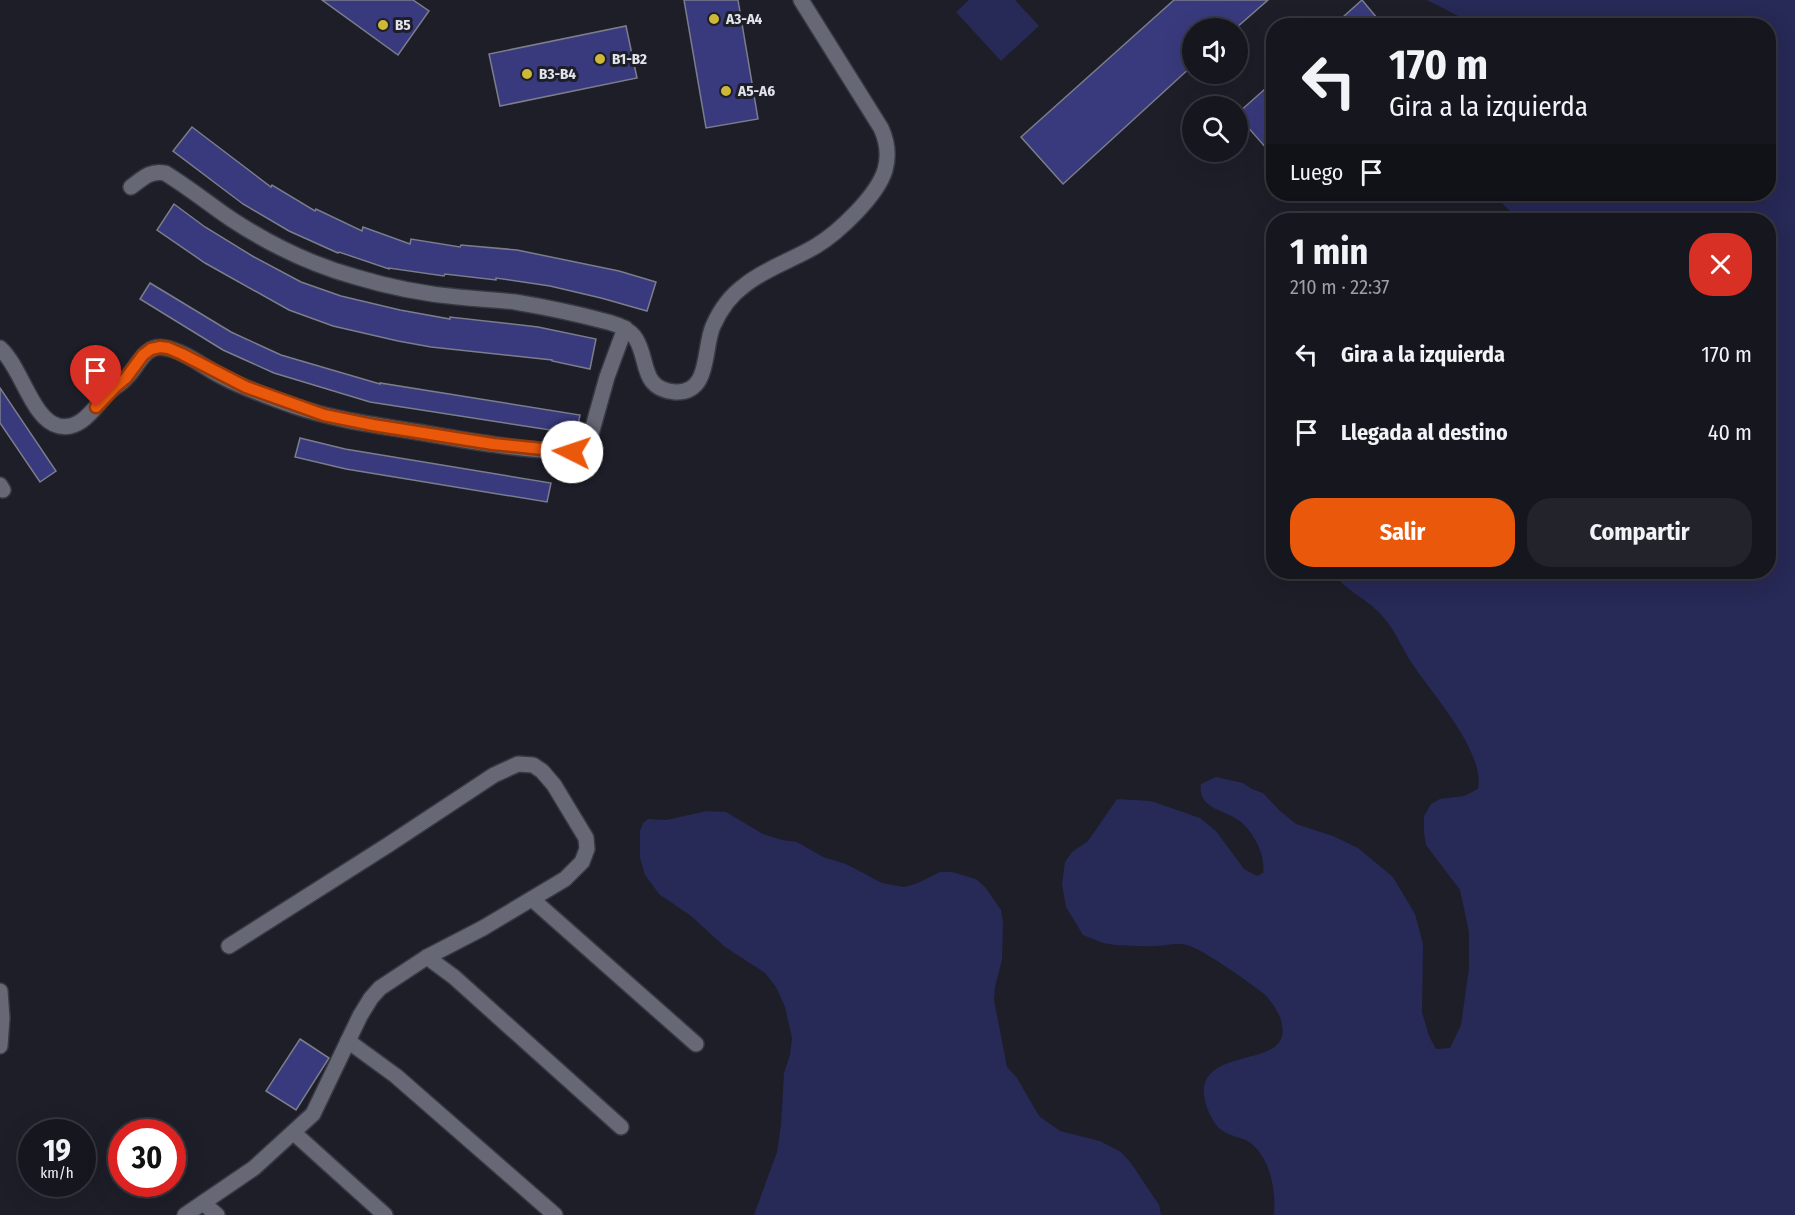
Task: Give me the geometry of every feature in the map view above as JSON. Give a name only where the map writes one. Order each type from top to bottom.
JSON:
[{"type":"street","points":[[132,187],[150,173],[165,173],[233,220],[270,241],[313,262],[355,277],[457,297],[551,308],[625,328],[635,337],[647,373],[656,385],[683,392],[695,387],[705,369],[713,326],[735,293],[753,279],[832,236],[854,215],[882,178],[887,155],[886,142],[881,128],[801,0]]},
{"type":"street","points":[[0,348],[20,375],[39,412],[51,423],[62,427],[71,426],[85,419],[107,394],[126,378],[143,355],[151,349],[160,347],[182,354],[246,387],[324,415],[454,438],[572,452],[583,450],[588,445],[610,369],[625,328]]},
{"type":"street","points":[[185,1215],[254,1168],[313,1114],[371,998],[390,980],[427,957],[483,928],[575,871],[582,862],[587,845],[582,832],[546,774],[532,765],[518,764],[494,775],[230,946]]},
{"type":"street","points":[[532,899],[696,1044]]},
{"type":"street","points":[[427,957],[454,977],[621,1127]]},
{"type":"street","points":[[0,992],[2,1018],[0,1046]]},
{"type":"street","points":[[348,1041],[396,1076],[555,1215]]},
{"type":"street","points":[[294,1133],[385,1215]]},
{"type":"street","points":[[203,1203],[216,1215]]},
{"type":"shaded area","points":[[969,0],[1015,0],[1039,26],[1001,61],[956,12]]},
{"type":"shaded area","points":[[1427,0],[1795,0],[1795,1215],[1274,1215],[1273,1186],[1264,1159],[1252,1144],[1219,1128],[1210,1115],[1204,1095],[1207,1079],[1216,1069],[1273,1048],[1281,1039],[1282,1025],[1273,1004],[1264,994],[1238,975],[1187,945],[1115,945],[1083,935],[1066,907],[1062,884],[1065,862],[1072,852],[1088,841],[1117,799],[1151,801],[1200,818],[1216,831],[1244,869],[1257,876],[1263,873],[1260,851],[1249,830],[1238,820],[1213,808],[1203,799],[1201,792],[1201,784],[1216,777],[1243,783],[1263,793],[1296,824],[1333,836],[1358,848],[1393,877],[1415,914],[1423,944],[1422,1012],[1429,1036],[1436,1049],[1450,1048],[1461,1025],[1469,968],[1469,932],[1460,890],[1426,845],[1424,816],[1431,804],[1440,799],[1464,796],[1478,789],[1478,774],[1474,758],[1456,725],[1413,665],[1388,623],[1378,611],[1338,579],[1776,579],[1776,213],[1512,213],[1500,201],[1776,201],[1776,18],[1460,17]]},
{"type":"shaded area","points":[[707,811],[726,812],[763,834],[797,842],[823,857],[846,864],[882,883],[904,887],[940,872],[952,872],[976,879],[986,888],[1001,910],[1003,922],[1002,960],[994,1000],[1007,1067],[1017,1078],[1039,1116],[1060,1131],[1100,1141],[1121,1152],[1159,1205],[1161,1215],[754,1215],[777,1152],[784,1073],[790,1055],[792,1038],[785,1007],[776,987],[765,973],[725,947],[691,916],[659,894],[645,875],[640,858],[640,831],[643,823],[648,819],[666,820]]},
{"type":"building","name":"B5","points":[[322,0],[413,0],[429,11],[398,55]]},
{"type":"building","points":[[684,0],[738,0],[758,119],[706,128]]},
{"type":"building","points":[[1174,0],[1268,0],[1247,18],[1182,18],[1182,75],[1063,184],[1021,137]]},
{"type":"building","points":[[1362,0],[1377,18],[1342,18]]},
{"type":"building","points":[[626,26],[637,78],[500,106],[489,54]]},
{"type":"building","points":[[1266,88],[1266,148],[1248,127],[1248,104]]},
{"type":"building","points":[[192,127],[271,187],[272,185],[315,211],[316,209],[362,231],[363,227],[410,244],[411,239],[460,247],[461,245],[517,250],[619,271],[656,282],[647,311],[550,286],[496,278],[496,280],[445,274],[444,276],[389,269],[338,253],[289,231],[243,204],[173,151]]},
{"type":"building","points":[[174,204],[205,227],[254,257],[301,282],[341,296],[450,319],[450,317],[538,327],[596,339],[590,369],[552,360],[431,347],[398,341],[333,326],[289,310],[205,263],[157,230]]},
{"type":"building","points":[[150,283],[231,332],[281,355],[380,384],[580,415],[576,434],[370,402],[274,373],[223,350],[140,299]]},
{"type":"building","points":[[0,388],[56,471],[40,482],[0,423]]},
{"type":"building","points":[[300,438],[345,449],[551,483],[547,502],[346,469],[295,457]]},
{"type":"building","points":[[300,1039],[329,1058],[296,1110],[266,1091]]},
{"type":"place","name":"A3-A4","points":[[714,19]]},
{"type":"place","name":"B5","points":[[383,25]]},
{"type":"place","name":"B1-B2","points":[[600,59]]},
{"type":"place","name":"B3-B4","points":[[527,74]]},
{"type":"place","name":"A5-A6","points":[[726,91]]},
{"type":"route","points":[[96,407],[107,394],[130,375],[143,355],[151,349],[160,347],[182,354],[246,387],[324,415],[348,421],[493,444],[572,452]]}]
